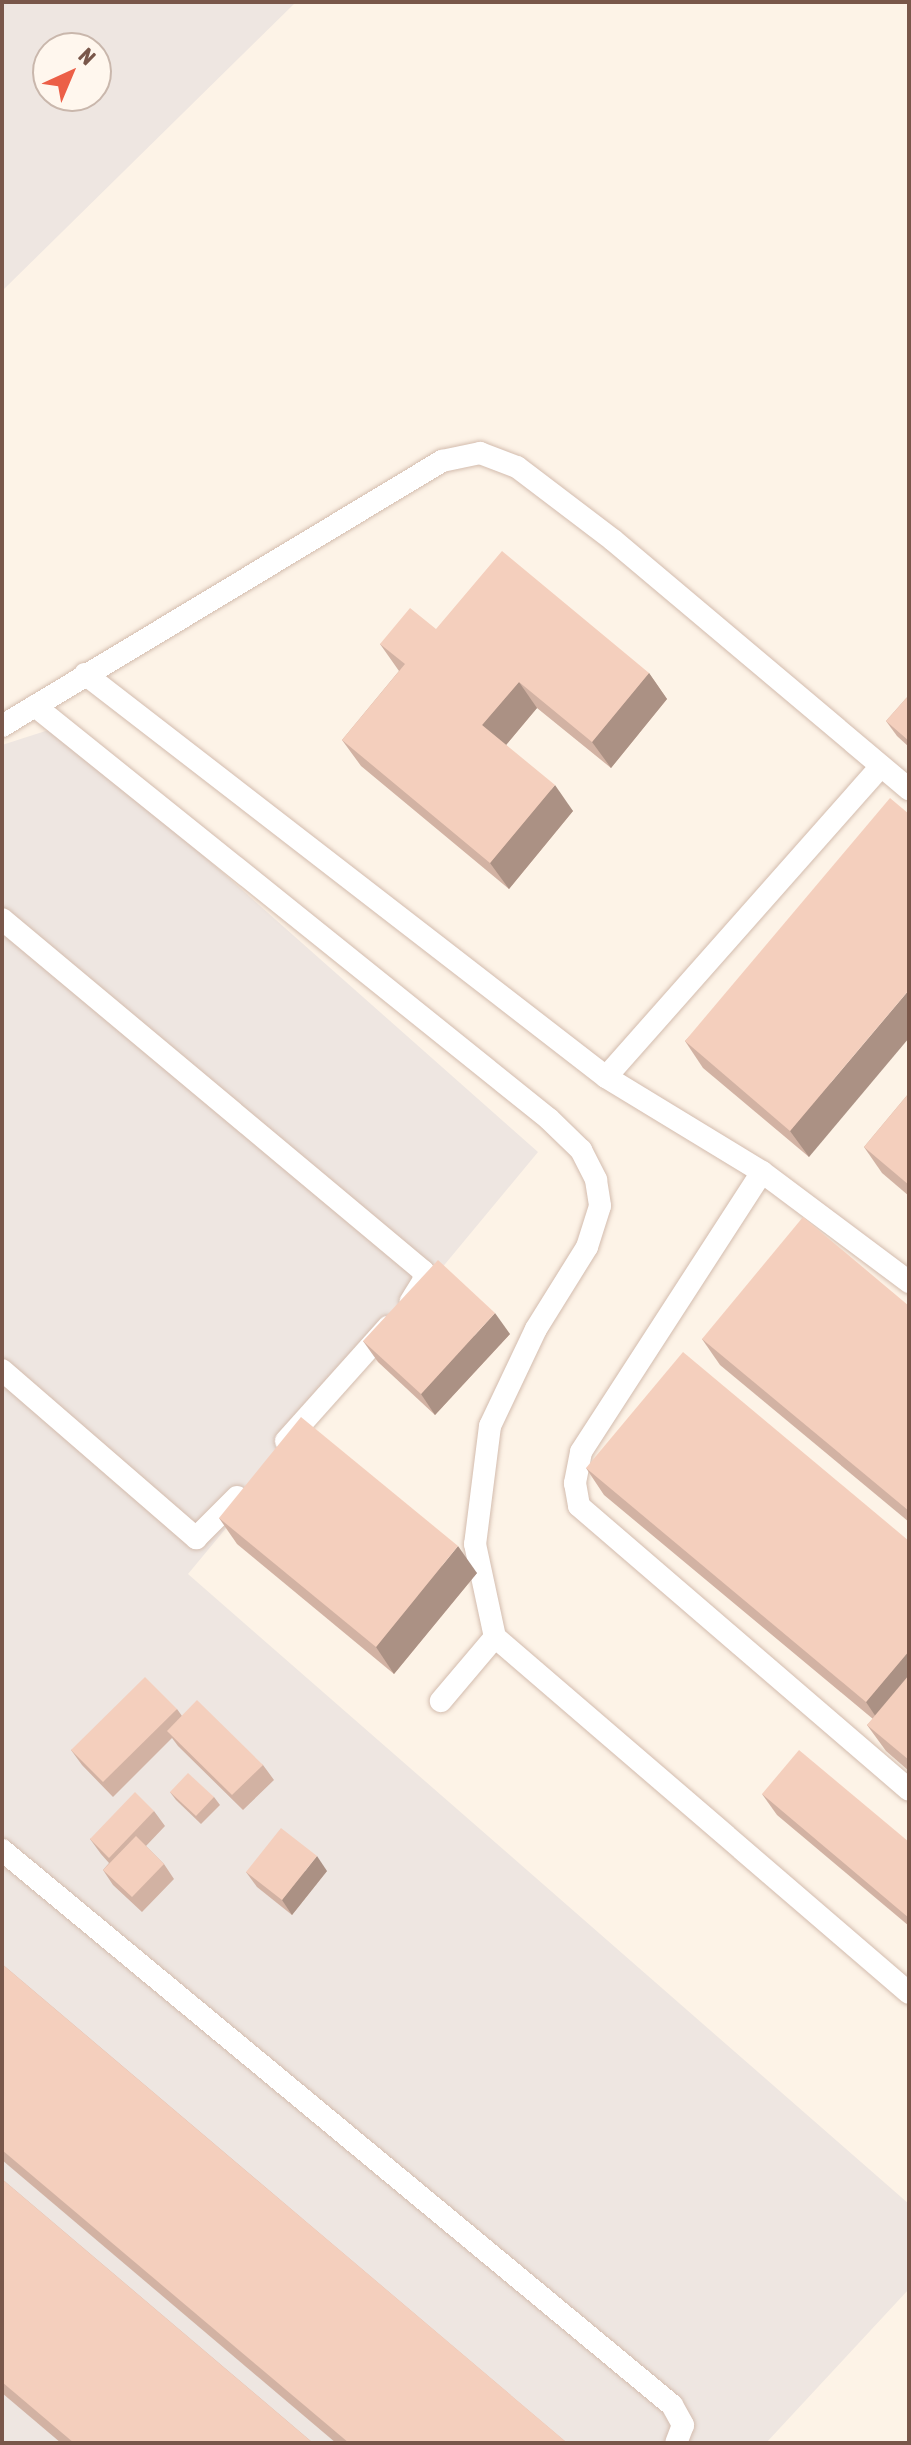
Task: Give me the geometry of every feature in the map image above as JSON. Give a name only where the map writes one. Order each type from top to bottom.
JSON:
[{"type":"lane","points":[[2,726],[442,461],[480,453],[517,467],[601,531],[909,789]]},
{"type":"lane","points":[[85,674],[606,1077],[762,1172],[909,1282]]},
{"type":"lane","points":[[35,706],[581,1150],[596,1180],[600,1206],[587,1247],[510,1378],[490,1426],[479,1482],[475,1544],[495,1637],[909,1993]]},
{"type":"lane","points":[[606,1077],[881,766]]},
{"type":"lane","points":[[2,919],[423,1271],[418,1293],[275,1454]]},
{"type":"lane","points":[[762,1172],[581,1452],[575,1483],[579,1506],[909,1790]]},
{"type":"lane","points":[[2,1370],[196,1538],[255,1477]]},
{"type":"lane","points":[[441,1701],[495,1637]]},
{"type":"lane","points":[[2,1850],[672,2405],[683,2425],[676,2443]]},
{"type":"shaded area","points":[[2,2],[296,2],[2,291]]},
{"type":"shaded area","points":[[58,727],[538,1152],[188,1574],[909,2204],[909,2289],[766,2443],[2,2443],[2,745]]},
{"type":"building","points":[[502,551],[649,673],[592,742],[519,682],[482,725],[555,785],[490,863],[342,740],[405,664],[380,644],[410,608],[436,629]]},
{"type":"building","points":[[909,695],[909,741],[886,721]]},
{"type":"building","points":[[890,798],[909,814],[909,990],[790,1131],[685,1041]]},
{"type":"building","points":[[909,1093],[909,1185],[864,1147]]},
{"type":"building","points":[[803,1217],[909,1306],[909,1511],[702,1339]]},
{"type":"building","points":[[438,1260],[495,1313],[421,1394],[363,1341]]},
{"type":"building","points":[[683,1352],[909,1541],[909,1651],[866,1702],[586,1468]]},
{"type":"building","points":[[301,1417],[458,1546],[376,1647],[219,1518]]},
{"type":"building","points":[[909,1675],[909,1760],[867,1725]]},
{"type":"building","points":[[145,1677],[177,1709],[103,1782],[71,1750]]},
{"type":"building","points":[[197,1700],[263,1765],[232,1795],[167,1731]]},
{"type":"building","points":[[799,1750],[909,1842],[909,1918],[762,1794]]},
{"type":"building","points":[[188,1773],[214,1797],[196,1816],[170,1792]]},
{"type":"building","points":[[135,1792],[154,1811],[109,1858],[90,1839]]},
{"type":"building","points":[[281,1828],[317,1856],[282,1900],[246,1872]]},
{"type":"building","points":[[136,1836],[164,1864],[132,1897],[103,1870]]},
{"type":"building","points":[[2,1964],[565,2441],[349,2443],[2,2150]]},
{"type":"building","points":[[2,2179],[313,2443],[74,2443],[2,2382]]}]
